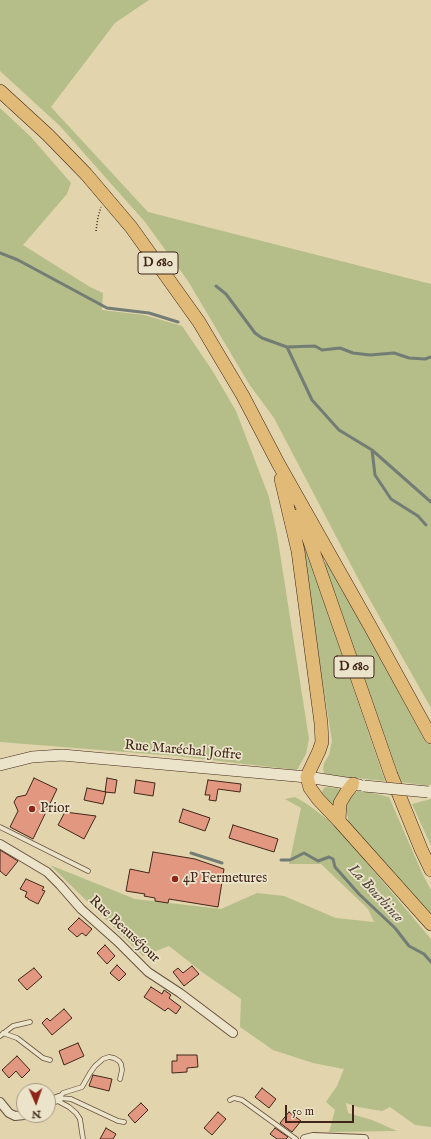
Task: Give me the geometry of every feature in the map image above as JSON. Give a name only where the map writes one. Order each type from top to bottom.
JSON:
[{"type":"main road","name":"D 680","points":[[0,91],[48,135],[86,174],[131,227],[199,322],[239,389],[278,463],[309,539],[391,775],[431,870]]},
{"type":"main road","points":[[278,463],[431,737]]},
{"type":"main road","points":[[278,463],[298,551],[322,723],[322,742],[307,777],[310,788],[318,799],[339,820],[431,924]]},
{"type":"main road","name":"Rue Maréchal Joffre","points":[[0,765],[32,757],[62,755],[307,777],[358,785],[430,791]]},
{"type":"main road","points":[[339,820],[340,803],[346,793],[358,785]]},
{"type":"street","name":"Rue Beauséjour","points":[[0,844],[47,872],[81,909],[117,941],[148,972],[180,993],[233,1032]]},
{"type":"street","points":[[0,1102],[9,1113],[16,1116]]},
{"type":"street","points":[[305,1139],[312,1137],[364,1139]]},
{"type":"lane","points":[[0,827],[88,871]]},
{"type":"lane","points":[[2,1035],[13,1026],[30,1022]]},
{"type":"lane","points":[[2,1035],[17,1038],[43,1058],[50,1060]]},
{"type":"lane","points":[[56,1098],[63,1093],[82,1087],[95,1066],[103,1059],[109,1057],[114,1058],[121,1064],[122,1070],[120,1079]]},
{"type":"lane","points":[[230,1100],[237,1098],[242,1100],[296,1139]]},
{"type":"lane","points":[[56,1100],[71,1099],[118,1121],[124,1122]]},
{"type":"lane","points":[[56,1101],[69,1107],[76,1113],[80,1119],[83,1139]]},
{"type":"path","points":[[96,231],[104,196]]},
{"type":"green space","points":[[0,0],[149,0],[115,23],[51,107],[148,212],[431,284],[431,708],[361,584],[274,418],[249,384],[188,281],[145,222],[60,126],[0,71]]},
{"type":"green space","points":[[0,108],[31,137],[71,183],[67,194],[23,245],[90,287],[103,293],[102,310],[144,315],[182,326],[212,370],[236,411],[269,497],[277,534],[309,739],[306,754],[297,770],[176,756],[0,742]]},
{"type":"green space","points":[[299,535],[303,541],[385,781],[325,775],[323,769],[324,763],[329,755],[332,741]]},
{"type":"green space","points":[[324,563],[328,563],[431,745],[431,784],[429,786],[401,782]]},
{"type":"green space","points":[[326,787],[343,789],[336,811],[322,793],[323,789]]},
{"type":"green space","points":[[359,790],[389,797],[431,890],[431,917],[349,824],[346,808],[350,797]]},
{"type":"green space","points":[[295,797],[335,825],[431,939],[431,1127],[415,1125],[390,1107],[382,1111],[358,1107],[346,1103],[348,1113],[372,1120],[397,1131],[329,1132],[335,1110],[326,1102],[337,1086],[344,1069],[313,1063],[273,1050],[240,1027],[241,999],[202,972],[169,946],[143,956],[50,865],[135,899],[221,909],[257,893],[284,896],[336,918],[374,922],[368,909],[321,864],[289,864],[301,808],[285,799]]},
{"type":"green space","points":[[431,799],[431,846],[412,804]]},
{"type":"building","name":"Prior","points":[[34,778],[57,789],[33,839],[10,827],[18,811],[14,802],[17,797],[26,795]]},
{"type":"building","points":[[107,778],[117,780],[115,793],[105,792]]},
{"type":"building","points":[[136,780],[155,783],[153,796],[134,793]]},
{"type":"building","points":[[208,780],[241,784],[240,792],[218,789],[216,801],[209,800],[210,795],[205,795]]},
{"type":"building","points":[[87,788],[106,792],[103,804],[84,800]]},
{"type":"building","points":[[183,809],[210,818],[205,831],[179,822]]},
{"type":"building","points":[[65,812],[96,816],[84,839],[58,825]]},
{"type":"building","points":[[233,825],[278,839],[274,852],[229,838]]},
{"type":"building","points":[[0,850],[18,861],[6,876],[0,871]]},
{"type":"building","name":"4P Fermetures","points":[[153,852],[195,859],[224,869],[218,907],[169,899],[168,903],[155,901],[155,898],[144,896],[145,894],[126,891],[130,869],[149,873]]},
{"type":"building","points":[[26,879],[44,887],[42,890],[45,891],[38,904],[25,897],[27,892],[20,889]]},
{"type":"building","points":[[79,918],[92,929],[86,936],[82,933],[77,937],[68,929]]},
{"type":"building","points":[[105,945],[115,956],[107,964],[97,953]]},
{"type":"building","points":[[117,965],[126,974],[119,981],[110,973]]},
{"type":"building","points":[[192,966],[199,974],[184,986],[173,972],[178,968],[183,973]]},
{"type":"building","points":[[34,968],[42,977],[27,990],[18,980]]},
{"type":"building","points":[[151,987],[162,994],[164,990],[171,995],[169,998],[181,1007],[176,1014],[168,1008],[165,1011],[144,997]]},
{"type":"building","points":[[64,1009],[72,1018],[52,1035],[42,1023],[47,1018],[50,1021]]},
{"type":"building","points":[[78,1043],[84,1056],[64,1065],[59,1051]]},
{"type":"building","points":[[177,1055],[197,1055],[198,1067],[187,1068],[187,1072],[172,1073],[172,1061],[177,1061]]},
{"type":"building","points":[[17,1056],[30,1070],[22,1078],[16,1071],[9,1078],[2,1070]]},
{"type":"building","points":[[93,1075],[112,1079],[109,1091],[89,1086]]},
{"type":"building","points":[[262,1088],[276,1099],[269,1108],[255,1097]]},
{"type":"building","points":[[141,1103],[148,1110],[135,1123],[128,1115]]},
{"type":"building","points":[[218,1112],[226,1119],[212,1135],[204,1128]]},
{"type":"building","points":[[289,1112],[301,1121],[292,1132],[280,1123]]},
{"type":"building","points":[[106,1128],[116,1134],[113,1139],[100,1139]]},
{"type":"building","points":[[275,1128],[288,1137],[286,1139],[277,1139],[270,1134]]},
{"type":"waterway","points":[[0,253],[18,260],[107,308],[149,313],[178,322]]},
{"type":"waterway","points":[[216,286],[226,294],[255,333],[262,338],[287,347],[312,400],[339,430],[372,450],[431,502]]},
{"type":"waterway","points":[[287,347],[315,346],[322,350],[340,348],[353,353],[370,355],[394,353],[409,358],[425,359],[431,357]]},
{"type":"waterway","points":[[372,450],[375,475],[391,499],[418,516],[426,525]]},
{"type":"waterway","name":"La Bourbince","points":[[191,853],[222,863]]},
{"type":"waterway","name":"La Bourbince","points":[[281,860],[290,860],[304,853],[318,861],[329,857],[333,859],[335,867],[359,894],[395,928],[409,946],[424,954],[431,962]]},
{"type":"place","name":"Prior","points":[[32,809]]},
{"type":"place","name":"4P Fermetures","points":[[175,879]]}]
